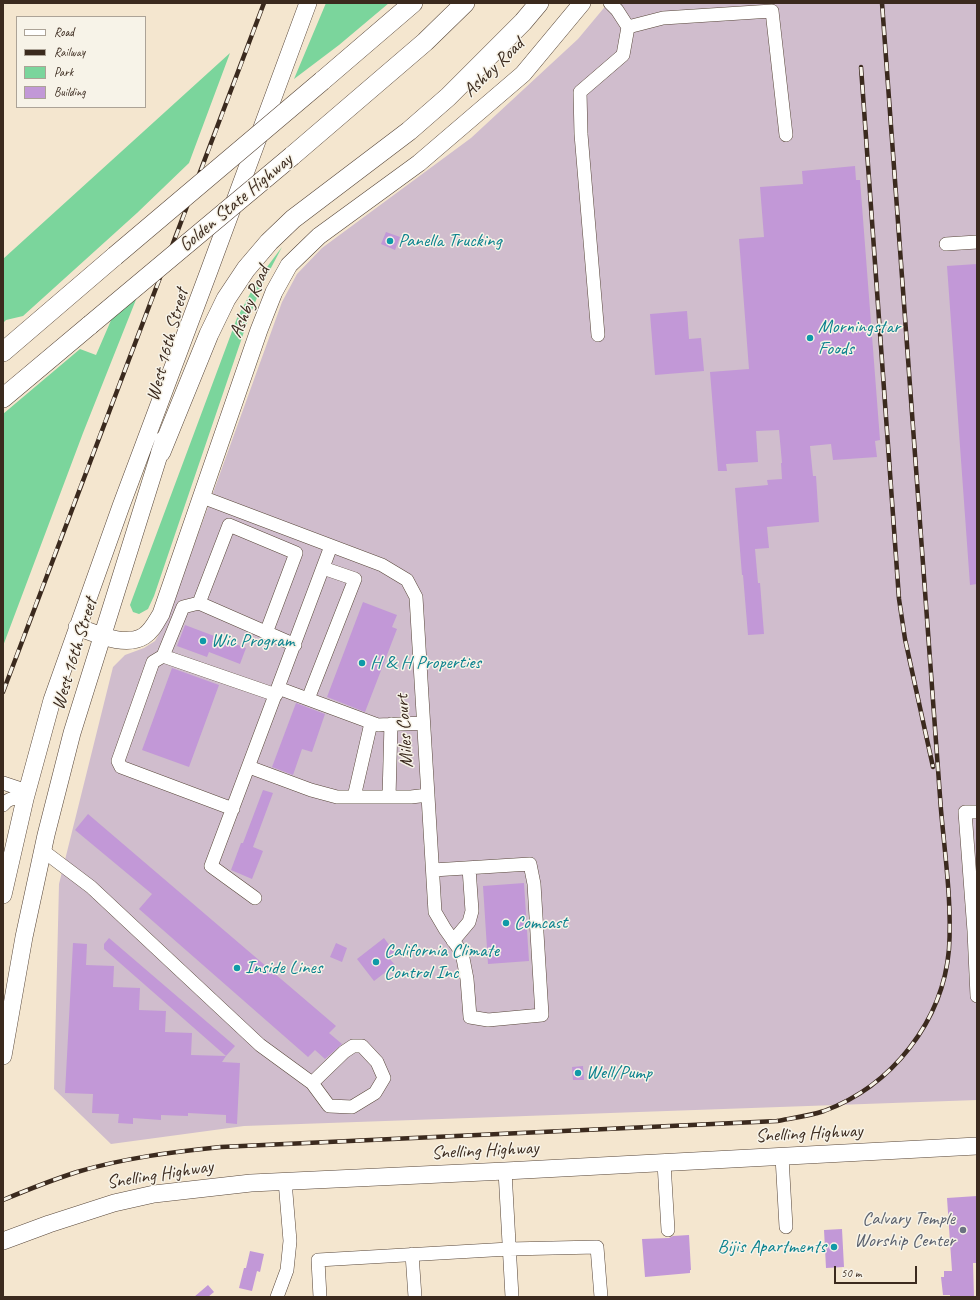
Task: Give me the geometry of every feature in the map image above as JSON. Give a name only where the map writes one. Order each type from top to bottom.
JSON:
[{"type":"highway","name":"Golden State Highway","points":[[3,352],[413,3]]},
{"type":"highway","name":"Golden State Highway","points":[[3,398],[292,156],[425,42],[466,3]]},
{"type":"highway","points":[[161,452],[209,334],[226,300],[246,269],[268,242],[293,219],[409,131],[448,97],[523,22],[539,3]]},
{"type":"main road","name":"West 16th Street","points":[[3,895],[26,795],[52,700],[124,498],[210,271],[308,3]]},
{"type":"main road","name":"Ashby Road","points":[[77,627],[120,640],[132,640],[143,636],[153,627],[161,614],[263,317],[274,292],[289,265],[319,236],[419,162],[523,74],[582,3]]},
{"type":"main road","name":"West 16th Street","points":[[3,1056],[24,938],[42,850],[72,733],[161,452],[210,271]]},
{"type":"main road","name":"Snelling Highway","points":[[4,1238],[114,1203],[154,1194],[251,1183],[977,1146]]},
{"type":"street","points":[[598,335],[581,134],[580,92],[622,55],[628,27],[617,10],[610,3]]},
{"type":"street","points":[[628,27],[663,18],[772,11],[786,135]]},
{"type":"street","points":[[946,244],[977,242]]},
{"type":"street","name":"Miles Court","points":[[202,497],[382,564],[407,580],[416,597],[435,912],[453,941]]},
{"type":"street","points":[[199,603],[229,525],[296,553],[266,632]]},
{"type":"street","points":[[255,898],[211,866],[331,546]]},
{"type":"street","points":[[308,699],[355,579],[323,568]]},
{"type":"street","points":[[233,809],[121,768],[118,761],[153,662],[163,656],[183,607],[199,603],[294,645]]},
{"type":"street","points":[[163,656],[308,699],[378,725],[423,722]]},
{"type":"street","points":[[354,797],[371,723]]},
{"type":"street","points":[[389,798],[391,724]]},
{"type":"street","points":[[249,767],[311,790],[337,797],[389,798],[428,795]]},
{"type":"street","points":[[3,783],[26,795]]},
{"type":"street","points":[[3,805],[12,798],[26,795]]},
{"type":"street","points":[[977,812],[965,812],[975,931],[977,996]]},
{"type":"street","points":[[42,850],[91,887],[260,1045],[312,1083],[329,1106],[352,1107],[376,1093],[384,1078],[377,1062],[362,1046],[354,1046],[344,1052],[312,1083]]},
{"type":"street","points":[[433,870],[530,864],[534,884],[542,1015],[488,1020],[470,1017],[467,978],[462,953],[453,941],[469,922],[472,911],[468,868]]},
{"type":"street","points":[[782,1157],[786,1227]]},
{"type":"street","points":[[664,1163],[668,1230]]},
{"type":"street","points":[[505,1171],[512,1297]]},
{"type":"street","points":[[276,1297],[287,1270],[290,1241],[285,1181]]},
{"type":"street","points":[[320,1297],[318,1260],[509,1249],[597,1247],[601,1297]]},
{"type":"street","points":[[412,1254],[414,1297]]},
{"type":"shaded area","points":[[608,3],[977,3],[977,1100],[244,1126],[111,1144],[54,1089],[59,884],[113,667],[125,655],[144,648],[155,641],[167,620],[282,302],[297,274],[322,248],[471,138],[578,39]]},
{"type":"green space","points":[[326,3],[389,3],[339,45],[294,79]]},
{"type":"green space","points":[[230,53],[189,163],[137,213],[23,316],[6,320],[3,323],[3,259]]},
{"type":"green space","points":[[282,247],[263,283],[248,320],[154,596],[148,609],[139,614],[133,612],[130,605],[237,318],[258,279]]},
{"type":"green space","points":[[137,297],[83,433],[3,646],[3,414],[80,349],[96,355],[112,318]]},
{"type":"building","name":"Morningstar Foods","points":[[855,166],[856,180],[860,180],[880,440],[875,441],[877,457],[833,460],[831,444],[810,446],[813,476],[816,476],[819,522],[767,527],[769,548],[755,549],[758,583],[760,583],[764,634],[748,635],[735,488],[768,485],[767,480],[782,479],[782,463],[779,430],[756,431],[758,462],[726,464],[727,471],[718,471],[710,372],[749,369],[739,239],[764,237],[760,187],[803,184],[802,171]]},
{"type":"building","name":"Panella Trucking","points":[[386,232],[400,237],[395,250],[381,244]]},
{"type":"building","points":[[977,264],[977,584],[970,585],[947,266]]},
{"type":"building","points":[[687,311],[689,339],[701,338],[704,371],[655,375],[650,314]]},
{"type":"building","name":"H & H Properties","points":[[363,602],[397,615],[392,627],[397,629],[365,712],[327,697]]},
{"type":"building","name":"Wic Program","points":[[185,625],[246,648],[240,664],[209,652],[207,657],[177,646]]},
{"type":"building","points":[[172,668],[219,685],[189,767],[142,750]]},
{"type":"building","points":[[296,703],[325,714],[312,752],[302,749],[293,775],[272,767]]},
{"type":"building","points":[[263,790],[273,793],[253,847],[263,851],[252,879],[231,870]]},
{"type":"building","name":"Inside Lines","points":[[88,814],[336,1026],[329,1033],[342,1044],[325,1059],[315,1050],[308,1057],[139,909],[152,894],[75,830]]},
{"type":"building","name":"Comcast","points":[[524,883],[529,961],[488,964],[483,886]]},
{"type":"building","points":[[109,938],[235,1046],[226,1056],[104,949],[104,944]]},
{"type":"building","name":"California Climate Control Inc","points":[[384,938],[395,953],[389,958],[395,965],[374,981],[357,959]]},
{"type":"building","points":[[73,943],[87,944],[86,965],[114,966],[113,987],[140,988],[139,1010],[166,1011],[165,1032],[192,1033],[191,1055],[226,1056],[222,1062],[240,1063],[237,1124],[226,1123],[226,1115],[188,1113],[188,1116],[161,1115],[161,1120],[133,1118],[133,1124],[118,1123],[119,1114],[92,1113],[93,1094],[65,1093]]},
{"type":"building","name":"California Climate Control Inc","points":[[336,943],[347,948],[342,962],[330,957]]},
{"type":"building","name":"Well/Pump","points":[[583,1066],[584,1080],[573,1080],[572,1067]]},
{"type":"building","name":"Calvary Temple Worship Center","points":[[977,1196],[977,1263],[973,1263],[974,1297],[950,1297],[950,1295],[943,1295],[941,1277],[944,1277],[944,1271],[952,1271],[947,1198]]},
{"type":"building","name":"Bijis Apartments","points":[[842,1229],[844,1267],[826,1268],[824,1230]]},
{"type":"building","points":[[689,1235],[690,1273],[645,1277],[642,1239],[669,1238],[673,1236]]},
{"type":"building","points":[[250,1251],[264,1254],[260,1272],[257,1271],[252,1291],[239,1288]]},
{"type":"building","points":[[208,1285],[214,1292],[208,1297],[194,1297]]},
{"type":"railway","points":[[3,692],[264,3]]},
{"type":"railway","points":[[3,1200],[58,1178],[95,1167],[148,1156],[221,1147],[777,1121],[801,1117],[824,1111],[849,1100],[892,1068],[910,1048],[925,1025],[945,976],[949,949],[950,914],[941,810],[882,3]]},
{"type":"railway","points":[[861,67],[899,599],[905,639],[933,767]]},
{"type":"place","name":"Panella Trucking","points":[[390,241]]},
{"type":"place","name":"Morningstar Foods","points":[[810,338]]},
{"type":"place","name":"Wic Program","points":[[203,641]]},
{"type":"place","name":"H & H Properties","points":[[362,663]]},
{"type":"place","name":"Comcast","points":[[506,923]]},
{"type":"place","name":"California Climate Control Inc","points":[[376,962]]},
{"type":"place","name":"Inside Lines","points":[[237,968]]},
{"type":"place","name":"Well/Pump","points":[[578,1073]]},
{"type":"place","name":"Calvary Temple Worship Center","points":[[963,1230]]},
{"type":"place","name":"Bijis Apartments","points":[[834,1247]]}]
